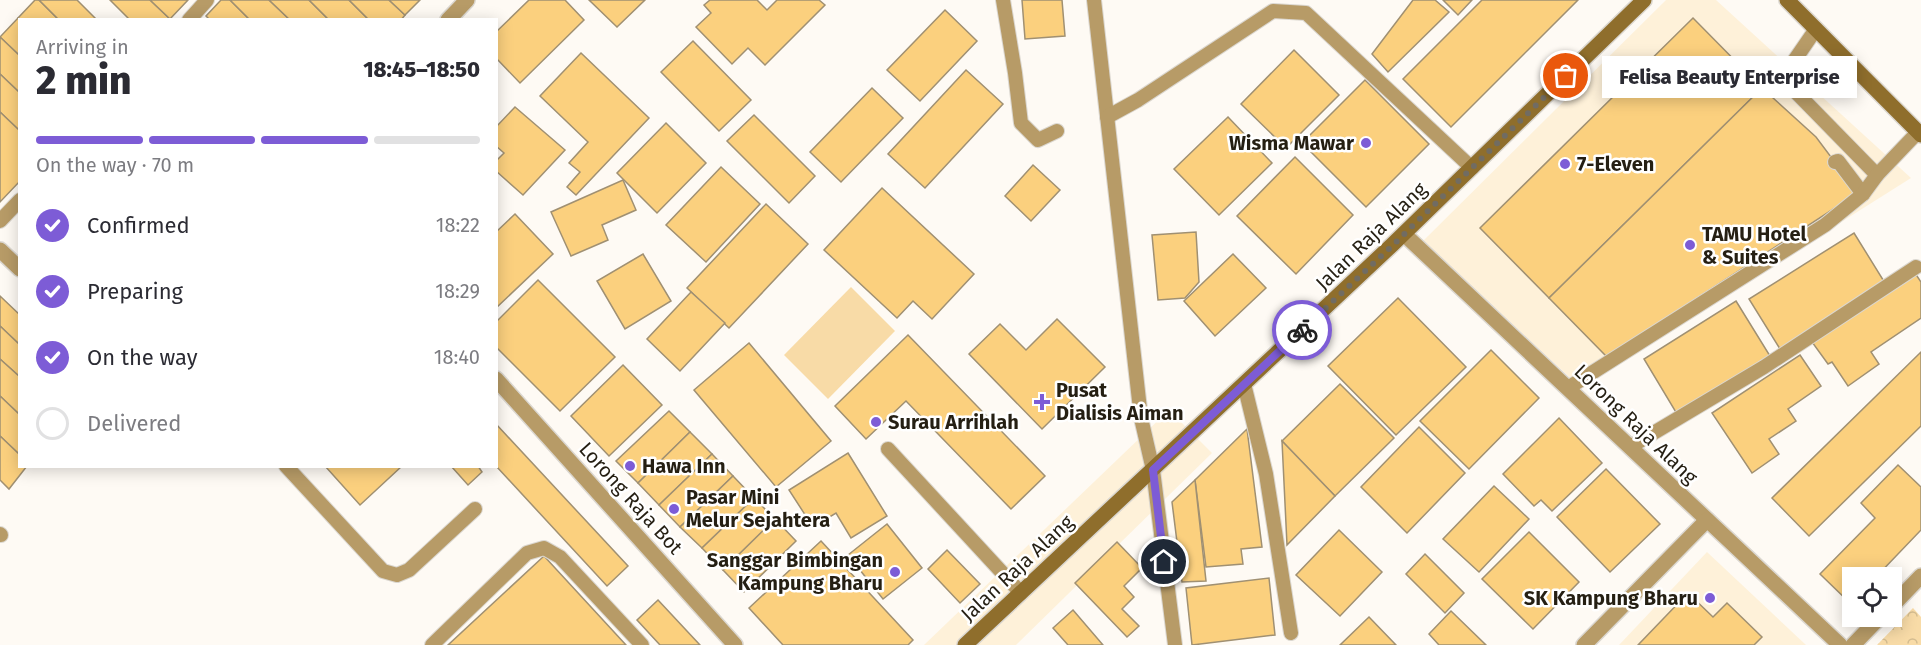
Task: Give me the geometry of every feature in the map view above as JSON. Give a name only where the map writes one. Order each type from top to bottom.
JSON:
[{"type":"street","points":[[450,18],[467,0]]},
{"type":"street","name":"Jalan Raja Alang","points":[[965,645],[1404,234],[1644,0]]},
{"type":"street","points":[[1787,0],[1920,133]]},
{"type":"street","name":"Lorong Raja Alang","points":[[1404,234],[1840,645]]},
{"type":"street","points":[[1,252],[18,267]]},
{"type":"street","name":"Lorong Raja Bot","points":[[498,381],[735,645]]},
{"type":"street","points":[[1584,645],[1707,520]]},
{"type":"street","points":[[1902,596],[1921,576]]},
{"type":"street","points":[[1853,645],[1870,627]]},
{"type":"lane","points":[[191,18],[207,0]]},
{"type":"lane","points":[[1003,0],[1021,123],[1038,140],[1057,131]]},
{"type":"lane","points":[[1094,0],[1141,418],[1153,470],[1175,645]]},
{"type":"lane","points":[[1107,117],[1138,100],[1273,11],[1306,13],[1472,168]]},
{"type":"lane","points":[[1816,29],[1794,61],[1786,82],[1877,175]]},
{"type":"lane","points":[[1568,388],[1825,225],[1863,194],[1877,175],[1920,133]]},
{"type":"lane","points":[[1835,162],[1838,161],[1847,176],[1863,194]]},
{"type":"lane","points":[[0,220],[18,202]]},
{"type":"lane","points":[[1630,447],[1764,367],[1916,267]]},
{"type":"lane","points":[[1244,384],[1266,474],[1290,633]]},
{"type":"lane","points":[[888,449],[1021,593]]},
{"type":"lane","points":[[288,468],[383,571],[397,575],[409,570],[475,509]]},
{"type":"lane","points":[[432,645],[527,553],[544,548],[560,557],[642,645]]},
{"type":"shaded area","points":[[1666,0],[1716,0],[1911,178],[1580,387],[1423,241]]},
{"type":"shaded area","points":[[1169,410],[1212,453],[1016,645],[924,645]]},
{"type":"shaded area","name":"SK Kampung Bharu","points":[[1707,552],[1806,645],[1619,645]]},
{"type":"green space","points":[[851,287],[895,331],[828,399],[784,355]]},
{"type":"green space","points":[[1913,608],[1921,617],[1921,645],[1877,645],[1895,627],[1902,627],[1902,619]]},
{"type":"building","points":[[35,0],[39,0],[57,18],[18,18]]},
{"type":"building","points":[[39,0],[77,0],[95,18],[57,18]]},
{"type":"building","points":[[110,0],[150,0],[169,18],[128,18]]},
{"type":"building","points":[[150,0],[188,0],[171,18]]},
{"type":"building","points":[[221,0],[230,0],[248,18],[208,18],[206,16]]},
{"type":"building","points":[[230,0],[269,0],[288,18],[248,18]]},
{"type":"building","points":[[269,0],[309,0],[327,18],[288,18]]},
{"type":"building","points":[[309,0],[349,0],[367,18],[327,18]]},
{"type":"building","points":[[349,0],[389,0],[405,15],[403,18],[367,18]]},
{"type":"building","points":[[389,0],[420,0],[405,15]]},
{"type":"building","points":[[529,0],[565,0],[584,20],[520,83],[498,60],[498,30]]},
{"type":"building","points":[[589,0],[645,0],[617,27]]},
{"type":"building","points":[[710,0],[757,0],[767,10],[777,0],[819,0],[825,5],[765,65],[748,48],[732,64],[696,27],[711,13],[704,5]]},
{"type":"building","points":[[1022,0],[1062,0],[1065,36],[1025,39]]},
{"type":"building","points":[[1413,0],[1435,0],[1449,12],[1388,72],[1372,54]]},
{"type":"building","points":[[1443,0],[1472,0],[1458,15]]},
{"type":"building","points":[[1482,0],[1578,0],[1451,127],[1403,79]]},
{"type":"building","points":[[945,10],[977,41],[920,101],[887,70]]},
{"type":"building","points":[[18,18],[18,54],[0,37]]},
{"type":"building","points":[[1693,18],[1762,88],[1549,298],[1480,228]]},
{"type":"building","points":[[0,37],[18,54],[18,91],[0,74]]},
{"type":"building","points":[[693,41],[751,100],[719,131],[661,72]]},
{"type":"building","points":[[1294,50],[1339,95],[1286,148],[1241,104]]},
{"type":"building","points":[[581,53],[649,118],[576,195],[567,187],[580,172],[569,163],[588,142],[540,96]]},
{"type":"building","points":[[966,70],[1003,104],[925,188],[888,154]]},
{"type":"building","points":[[0,74],[18,91],[18,129],[0,112]]},
{"type":"building","name":"Wisma Mawar","points":[[1365,80],[1429,144],[1366,207],[1302,143]]},
{"type":"building","points":[[872,88],[903,118],[841,182],[810,152]]},
{"type":"building","name":"TAMU Hotel & Suites","points":[[1762,88],[1816,137],[1858,193],[1607,357],[1549,298]]},
{"type":"building","points":[[515,107],[565,150],[523,195],[498,173],[498,159],[504,153],[498,148],[498,125]]},
{"type":"building","points":[[0,112],[18,129],[18,183],[0,202]]},
{"type":"building","points":[[754,115],[815,176],[789,203],[727,141]]},
{"type":"building","points":[[1228,117],[1272,163],[1219,215],[1174,169]]},
{"type":"building","points":[[666,123],[706,163],[657,213],[617,173]]},
{"type":"building","points":[[1295,157],[1353,215],[1296,274],[1237,216]]},
{"type":"building","points":[[1033,165],[1060,190],[1031,221],[1005,196]]},
{"type":"building","points":[[721,167],[760,204],[706,262],[666,225]]},
{"type":"building","points":[[623,180],[636,210],[602,225],[608,240],[571,256],[551,212]]},
{"type":"building","points":[[882,188],[974,274],[932,319],[913,301],[897,318],[824,250]]},
{"type":"building","points":[[766,204],[808,244],[729,328],[687,288]]},
{"type":"building","points":[[515,214],[553,254],[498,306],[498,230]]},
{"type":"building","points":[[1196,232],[1199,282],[1185,298],[1158,300],[1152,235]]},
{"type":"building","points":[[1854,233],[1885,283],[1780,349],[1749,299]]},
{"type":"building","points":[[643,254],[671,301],[625,329],[597,281]]},
{"type":"building","points":[[1233,254],[1266,288],[1215,336],[1184,301]]},
{"type":"building","points":[[1915,273],[1921,282],[1921,318],[1871,352],[1879,364],[1848,386],[1832,362],[1828,364],[1812,342]]},
{"type":"building","points":[[538,280],[615,357],[560,411],[498,349],[498,320]]},
{"type":"building","points":[[691,292],[725,323],[680,371],[647,339]]},
{"type":"building","points":[[0,296],[18,313],[18,343],[0,326]]},
{"type":"building","points":[[1398,298],[1466,367],[1396,435],[1328,366]]},
{"type":"building","points":[[1736,301],[1770,356],[1677,414],[1644,359]]},
{"type":"building","points":[[1057,319],[1105,367],[1042,429],[969,354],[1000,324],[1026,350]]},
{"type":"building","points":[[0,326],[18,343],[18,375],[0,359]]},
{"type":"building","points":[[908,335],[1045,476],[1011,509],[906,401],[866,439],[835,406]]},
{"type":"building","points":[[749,343],[831,441],[776,487],[694,390]]},
{"type":"building","points":[[1491,350],[1539,398],[1469,469],[1420,421]]},
{"type":"building","points":[[1921,352],[1921,426],[1809,536],[1772,498]]},
{"type":"building","points":[[1800,355],[1821,386],[1788,409],[1796,421],[1769,439],[1779,454],[1752,473],[1712,413]]},
{"type":"building","points":[[0,359],[18,375],[18,413],[0,396]]},
{"type":"building","points":[[623,365],[662,405],[609,456],[571,416]]},
{"type":"building","points":[[1340,384],[1394,438],[1335,496],[1282,441]]},
{"type":"building","points":[[0,396],[18,413],[18,453],[0,436]]},
{"type":"building","points":[[669,411],[690,432],[638,483],[616,461]]},
{"type":"building","points":[[1559,418],[1602,463],[1552,511],[1541,500],[1534,506],[1503,474]]},
{"type":"building","points":[[498,426],[628,566],[607,586],[498,468]]},
{"type":"building","points":[[1419,427],[1465,473],[1407,533],[1361,487]]},
{"type":"building","points":[[1247,429],[1262,547],[1241,549],[1243,564],[1206,567],[1195,480]]},
{"type":"building","points":[[690,432],[712,454],[659,505],[638,483]]},
{"type":"building","points":[[0,436],[18,453],[18,468],[25,468],[9,489],[0,480]]},
{"type":"building","points":[[1282,441],[1335,496],[1287,545]]},
{"type":"building","points":[[848,453],[887,516],[851,538],[836,513],[813,527],[789,490]]},
{"type":"building","points":[[712,454],[733,476],[680,527],[659,505]]},
{"type":"building","points":[[1898,465],[1921,487],[1921,530],[1886,567],[1842,567],[1842,595],[1820,574],[1875,518],[1861,503]]},
{"type":"building","points":[[327,468],[400,468],[360,505]]},
{"type":"building","points":[[453,468],[479,468],[482,472],[468,485]]},
{"type":"building","points":[[1606,469],[1660,524],[1610,572],[1557,517]]},
{"type":"building","points":[[733,476],[754,498],[702,548],[680,527]]},
{"type":"building","points":[[1195,480],[1206,581],[1182,582],[1172,502]]},
{"type":"building","points":[[1494,486],[1529,519],[1479,572],[1443,539]]},
{"type":"building","points":[[754,498],[775,519],[723,570],[702,548]]},
{"type":"building","points":[[775,519],[796,541],[744,592],[723,570]]},
{"type":"building","points":[[887,524],[922,568],[883,599],[848,555]]},
{"type":"building","points":[[1339,530],[1382,572],[1340,616],[1296,575]]},
{"type":"building","points":[[1529,532],[1579,582],[1533,629],[1482,579]]},
{"type":"building","points":[[821,541],[913,640],[908,645],[783,645],[749,608]]},
{"type":"building","points":[[1117,542],[1142,568],[1124,586],[1134,597],[1122,609],[1139,626],[1127,637],[1075,583]]},
{"type":"building","points":[[947,550],[980,584],[960,603],[928,569]]},
{"type":"building","points":[[1425,554],[1464,593],[1445,613],[1406,574]]},
{"type":"building","points":[[544,556],[626,645],[448,645]]},
{"type":"building","points":[[1269,578],[1275,635],[1192,645],[1186,588]]},
{"type":"building","points":[[1688,593],[1713,617],[1727,603],[1762,637],[1754,645],[1638,645]]},
{"type":"building","points":[[658,600],[700,645],[660,645],[637,620]]},
{"type":"building","points":[[1073,610],[1103,645],[1068,645],[1053,628]]},
{"type":"building","points":[[1451,611],[1486,645],[1439,645],[1429,634]]},
{"type":"building","points":[[1369,617],[1396,645],[1340,645]]},
{"type":"way so far","points":[[1302,330],[1392,246],[1566,76]]},
{"type":"place","name":"Felisa Beauty Enterprise","points":[[1566,76]]},
{"type":"place","name":"Wisma Mawar","points":[[1366,143]]},
{"type":"place","name":"7-Eleven","points":[[1565,164]]},
{"type":"place","name":"TAMU Hotel & Suites","points":[[1690,245]]},
{"type":"place","name":"Pusat Dialisis Aiman","points":[[1042,402]]},
{"type":"place","name":"Surau Arrihlah","points":[[876,422]]},
{"type":"place","name":"Hawa Inn","points":[[630,466]]},
{"type":"place","name":"Pasar Mini Melur Sejahtera","points":[[674,509]]},
{"type":"place","name":"Sanggar Bimbingan Kampung Bharu","points":[[895,572]]},
{"type":"place","name":"SK Kampung Bharu","points":[[1710,598]]},
{"type":"route","points":[[1164,562],[1153,470],[1302,330]]}]
